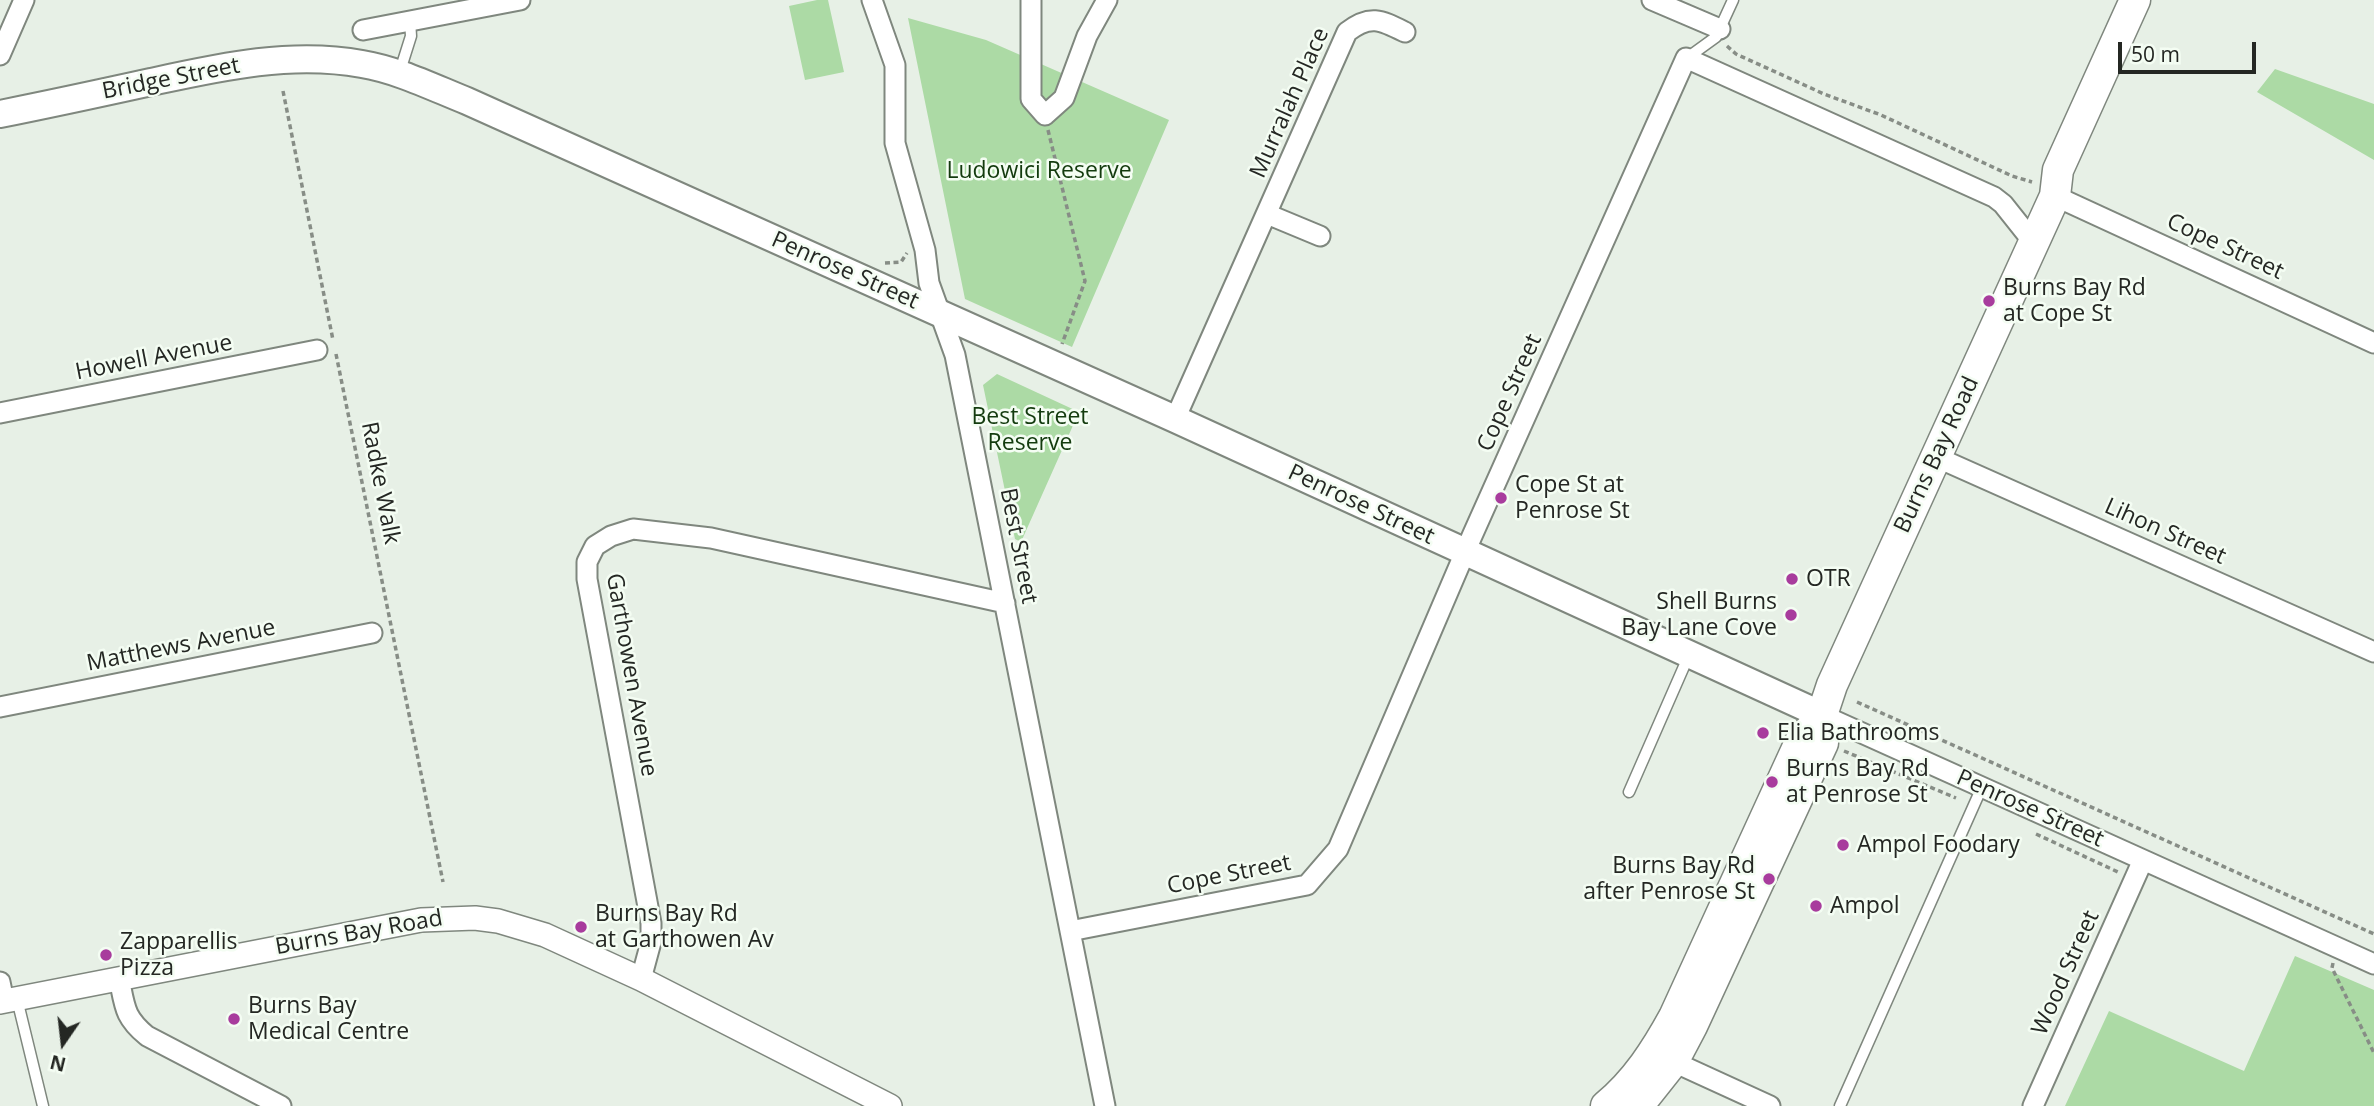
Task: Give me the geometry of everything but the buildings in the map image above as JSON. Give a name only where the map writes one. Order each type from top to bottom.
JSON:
[{"type":"main road","name":"Burns Bay Road","points":[[1606,1106],[1664,1057],[1692,1026],[1823,743],[1822,715],[1832,685],[2034,243],[2046,190],[2058,170],[2135,0]]},
{"type":"main road","name":"Burns Bay Road","points":[[2046,190],[2075,178],[2156,0]]},
{"type":"main road","name":"Bridge Street","points":[[0,114],[230,65],[317,58],[343,61]]},
{"type":"main road","name":"Penrose Street","points":[[343,61],[399,74],[479,107],[1175,419],[1822,715]]},
{"type":"main road","name":"Burns Bay Road","points":[[1637,1106],[1664,1057]]},
{"type":"street","points":[[0,55],[24,0]]},
{"type":"street","points":[[363,30],[520,0]]},
{"type":"street","name":"Best Street","points":[[872,0],[895,65],[895,143],[925,250],[929,283],[955,355],[1105,1106]]},
{"type":"street","points":[[1031,0],[1031,99],[1045,115],[1063,98],[1087,36],[1107,0]]},
{"type":"street","points":[[1652,0],[1718,33]]},
{"type":"street","name":"Murralah Place","points":[[1175,419],[1347,32],[1358,23],[1371,19],[1405,32]]},
{"type":"street","points":[[1686,58],[1994,197],[2003,204],[2034,243]]},
{"type":"street","name":"Cope Street","points":[[1070,931],[1307,885],[1338,849],[1465,552],[1686,58]]},
{"type":"street","name":"Cope Street","points":[[2046,190],[2374,343]]},
{"type":"street","name":"Murralah Place","points":[[1267,214],[1320,236]]},
{"type":"street","name":"Howell Avenue","points":[[0,413],[317,350]]},
{"type":"street","name":"Lihon Street","points":[[1936,457],[2374,652]]},
{"type":"street","name":"Garthowen Avenue","points":[[640,979],[651,942],[651,923],[587,579],[587,562],[595,547],[611,536],[633,529],[711,538],[1005,603]]},
{"type":"street","name":"Matthews Avenue","points":[[0,707],[372,633]]},
{"type":"street","name":"Penrose Street","points":[[1822,715],[2374,964]]},
{"type":"street","name":"Wood Street","points":[[2033,1106],[2143,860]]},
{"type":"street","name":"Burns Bay Road","points":[[5,996],[119,978],[421,919],[463,917],[498,920],[545,935],[640,979],[890,1106]]},
{"type":"street","points":[[119,978],[131,1023],[147,1037],[281,1106]]},
{"type":"street","points":[[1664,1057],[1770,1106]]},
{"type":"lane","points":[[1686,58],[1718,33],[1733,0]]},
{"type":"lane","points":[[399,74],[411,36],[410,20]]},
{"type":"lane","points":[[1629,792],[1690,655]]},
{"type":"lane","points":[[1840,1106],[1982,787]]},
{"type":"lane","points":[[5,996],[43,1106]]},
{"type":"path","points":[[1718,33],[1736,54],[2046,190]]},
{"type":"path","name":"Radke Walk","points":[[283,91],[443,882]]},
{"type":"path","points":[[1045,115],[1085,281],[1062,344]]},
{"type":"path","points":[[1857,702],[2374,934]]},
{"type":"path","points":[[2336,947],[2332,968],[2374,1053]]},
{"type":"green space","points":[[828,0],[844,72],[805,80],[789,6]]},
{"type":"green space","name":"Ludowici Reserve","points":[[908,18],[986,40],[1169,120],[1072,347],[965,299]]},
{"type":"green space","points":[[2275,69],[2374,104],[2374,160],[2257,92]]},
{"type":"green space","name":"Best Street Reserve","points":[[997,374],[1079,412],[1021,542],[1015,539],[983,385]]},
{"type":"green space","points":[[2295,956],[2374,990],[2374,1106],[2065,1106],[2109,1011],[2244,1071]]},
{"type":"place","name":"Burns Bay Rd at Cope St","points":[[1989,301]]},
{"type":"place","name":"Cope St at Penrose St","points":[[1501,498]]},
{"type":"place","name":"OTR","points":[[1792,579]]},
{"type":"place","name":"Shell Burns Bay Lane Cove","points":[[1791,615]]},
{"type":"place","name":"Elia Bathrooms","points":[[1763,733]]},
{"type":"place","name":"Burns Bay Rd at Penrose St","points":[[1772,782]]},
{"type":"place","name":"Ampol Foodary","points":[[1843,845]]},
{"type":"place","name":"Burns Bay Rd after Penrose St","points":[[1769,879]]},
{"type":"place","name":"Ampol","points":[[1816,906]]},
{"type":"place","name":"Burns Bay Rd at Garthowen Av","points":[[581,927]]},
{"type":"place","name":"Zapparellis Pizza","points":[[106,955]]},
{"type":"place","name":"Burns Bay Medical Centre","points":[[234,1019]]}]
